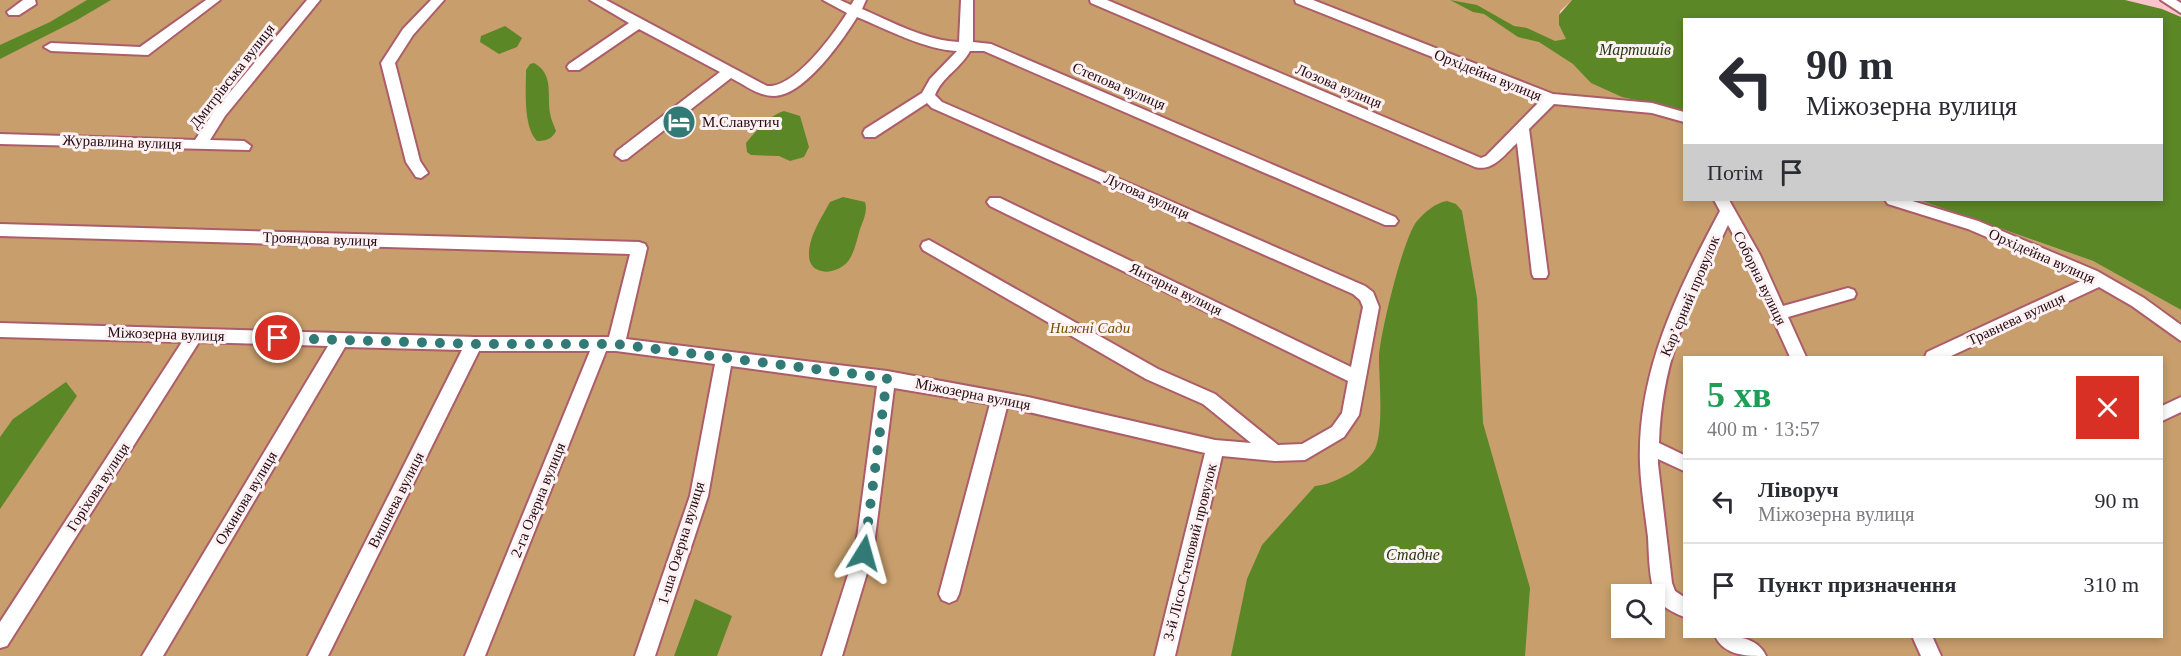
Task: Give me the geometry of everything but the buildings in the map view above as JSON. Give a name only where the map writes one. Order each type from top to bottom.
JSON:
[{"type":"street","points":[[15,12],[29,4],[29,0]]},
{"type":"street","points":[[51,47],[143,52],[214,0]]},
{"type":"street","name":"Дмитрівська вулиця","points":[[199,145],[220,113],[314,0]]},
{"type":"street","points":[[421,173],[413,162],[388,63],[408,32],[438,0]]},
{"type":"street","points":[[596,0],[764,90],[781,90],[790,86],[848,26],[858,6]]},
{"type":"street","name":"Степова вулиця","points":[[829,0],[858,6],[902,31],[949,46],[986,47],[1390,221]]},
{"type":"street","points":[[870,133],[928,96],[931,87],[958,58],[965,47],[964,11],[967,0]]},
{"type":"street","name":"Лозова вулиця","points":[[1096,0],[1480,163],[1491,160],[1551,99]]},
{"type":"street","name":"Орхідейна вулиця","points":[[1301,0],[1551,99],[1652,108],[1683,117]]},
{"type":"street","points":[[574,67],[638,23]]},
{"type":"street","points":[[622,154],[730,72]]},
{"type":"street","name":"Лугова вулиця","points":[[928,96],[937,105],[1348,285],[1367,296],[1371,307],[1356,376]]},
{"type":"street","points":[[1522,127],[1540,274]]},
{"type":"street","name":"Журавлина вулиця","points":[[0,139],[244,146]]},
{"type":"street","name":"Орхідейна вулиця","points":[[1896,201],[1973,225],[2099,280],[2138,302],[2181,334]]},
{"type":"street","name":"Янтарна вулиця","points":[[995,202],[1356,376]]},
{"type":"street","name":"Соборна вулиця","points":[[1724,206],[1752,255],[1798,356]]},
{"type":"street","name":"Карʼєрний провулок","points":[[1683,607],[1667,597],[1662,583],[1649,464],[1655,392],[1663,351],[1724,206]]},
{"type":"street","name":"Трояндова вулиця","points":[[0,230],[639,248]]},
{"type":"street","points":[[929,246],[1152,374],[1209,399],[1275,453]]},
{"type":"street","name":"2-га Озерна вулиця","points":[[475,656],[609,343],[639,248]]},
{"type":"street","name":"Травнева вулиця","points":[[1935,356],[2099,280]]},
{"type":"street","points":[[1778,314],[1848,294]]},
{"type":"street","name":"Міжозерна вулиця","points":[[0,330],[474,344],[609,343],[887,378],[1000,399],[1215,448],[1275,453],[1305,452],[1338,432],[1350,415],[1356,376]]},
{"type":"street","name":"Горіхова вулиця","points":[[0,639],[195,335]]},
{"type":"street","name":"Ожинова вулиця","points":[[152,656],[340,340]]},
{"type":"street","name":"Вишнева вулиця","points":[[318,656],[474,344]]},
{"type":"street","name":"1-ша Озерна вулиця","points":[[645,656],[699,496],[724,358]]},
{"type":"street","points":[[832,656],[864,553],[887,378]]},
{"type":"street","points":[[950,594],[1000,399]]},
{"type":"street","points":[[2163,413],[2181,404]]},
{"type":"street","points":[[1650,447],[1683,463]]},
{"type":"street","name":"3-й Лісо-Степовий провулок","points":[[1165,656],[1215,448]]},
{"type":"street","points":[[1728,638],[1756,656]]},
{"type":"street","points":[[1923,638],[1931,656]]},
{"type":"green space","name":"Нижні Сади","points":[[0,0],[1572,0],[1560,11],[1559,25],[1591,83],[1683,110],[1683,201],[1922,201],[2093,261],[2181,310],[2181,656],[0,656]]},
{"type":"water","points":[[87,0],[111,0],[0,59],[0,45],[50,22]]},
{"type":"water","name":"Мартишів","points":[[1450,0],[1477,5],[1514,26],[1527,28],[1555,41],[1566,39],[1559,25],[1559,15],[1572,0],[2125,0],[2162,9],[2181,17],[2181,310],[2093,261],[1922,201],[2163,201],[2163,18],[1683,18],[1683,110],[1622,97],[1591,83],[1573,64],[1539,42],[1518,37],[1484,14],[1473,12]]},
{"type":"water","points":[[505,26],[522,38],[517,47],[499,54],[480,42],[481,36]]},
{"type":"water","points":[[534,63],[545,73],[547,79],[550,113],[556,131],[551,138],[540,141],[537,141],[529,127],[526,107],[526,70],[530,64]]},
{"type":"water","points":[[784,111],[800,116],[809,147],[804,157],[790,161],[779,156],[751,155],[747,152],[746,143],[754,134],[768,120]]},
{"type":"water","points":[[843,197],[865,202],[865,216],[849,260],[838,269],[825,272],[813,267],[810,262],[811,240],[830,202]]},
{"type":"water","name":"Стадне","points":[[1447,201],[1456,204],[1462,211],[1477,298],[1483,423],[1530,588],[1525,656],[1231,656],[1247,579],[1262,545],[1315,486],[1349,474],[1371,456],[1375,449],[1380,417],[1380,345],[1399,265],[1417,221],[1430,208]]},
{"type":"water","points":[[66,382],[77,396],[0,509],[0,437],[13,419]]},
{"type":"water","points":[[695,599],[732,616],[717,656],[674,656]]},
{"type":"place","name":"М.Славутич","points":[[679,122]]},
{"type":"route","points":[[278,338],[474,344],[601,343],[887,378],[864,553]]}]
